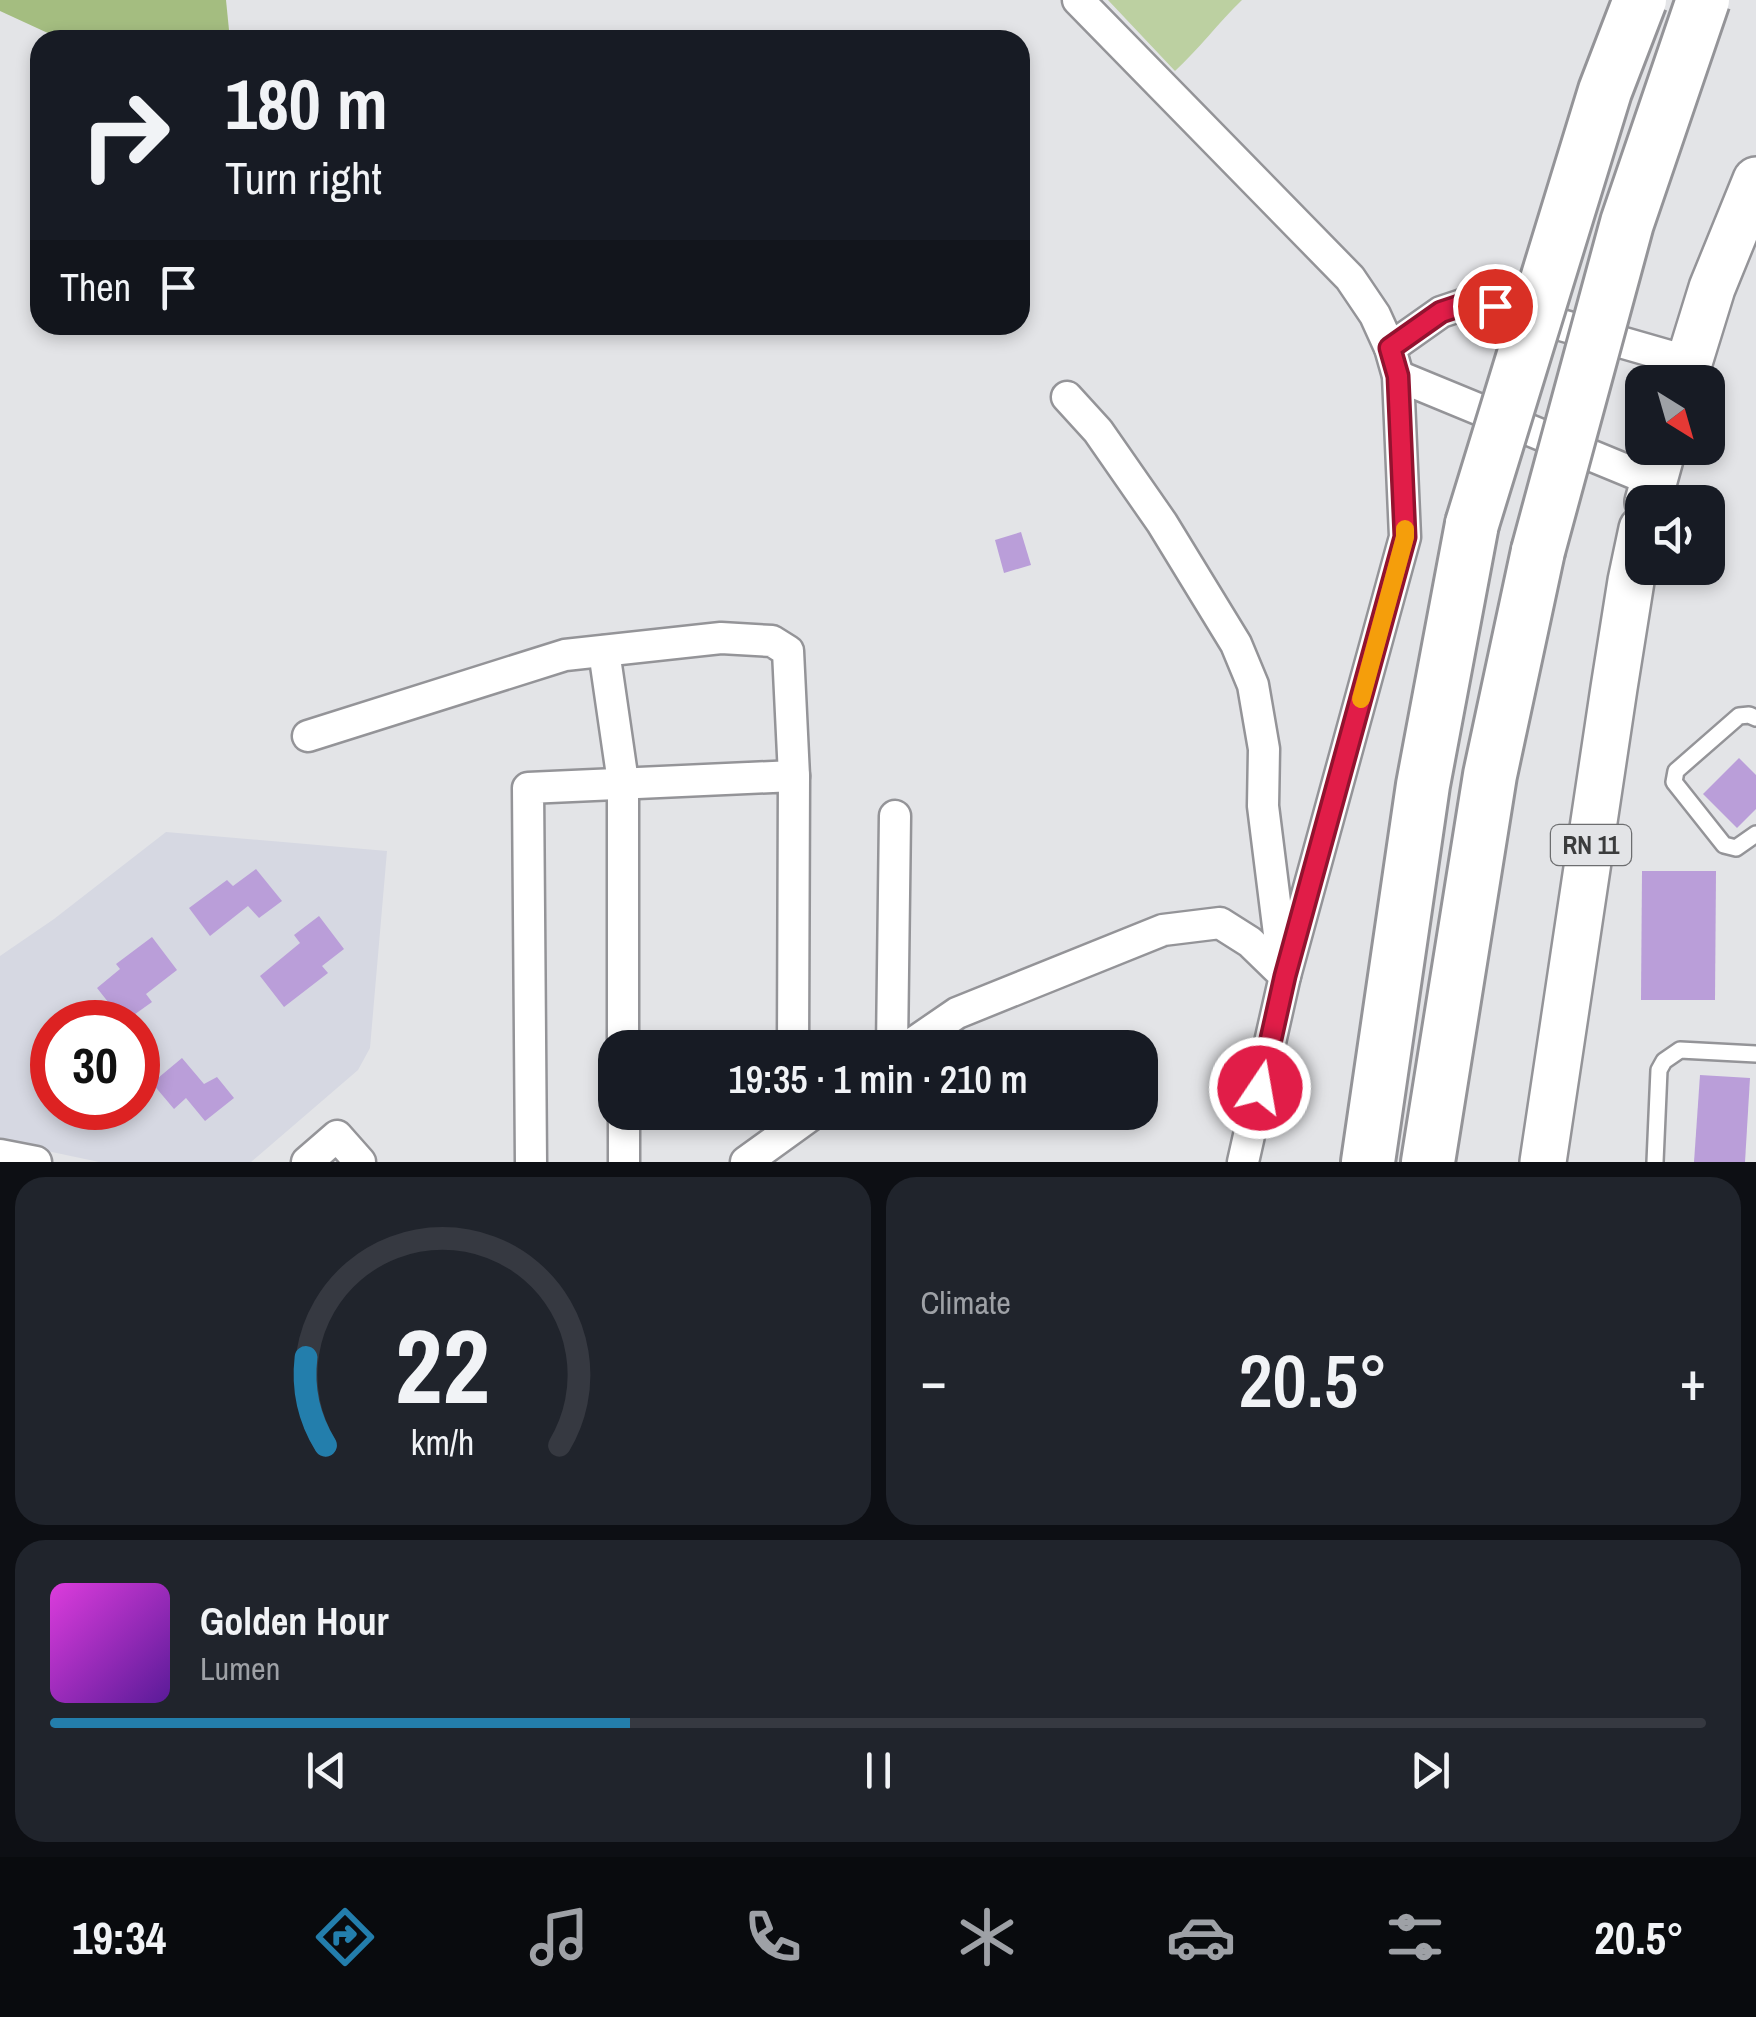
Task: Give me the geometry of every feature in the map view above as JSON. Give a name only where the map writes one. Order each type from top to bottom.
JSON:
[{"type":"highway","points":[[1368,1162],[1423,785],[1472,524],[1605,91],[1640,0]]},
{"type":"highway","points":[[1428,1162],[1490,775],[1538,552],[1627,223],[1702,0]]},
{"type":"main road","points":[[1688,365],[1712,288],[1756,180]]},
{"type":"main road","name":"RN 11","points":[[1543,1162],[1631,585]]},
{"type":"street","points":[[1078,0],[1350,278],[1375,314],[1394,362],[1405,537],[1285,976],[1243,1162]]},
{"type":"street","points":[[1394,362],[1441,312],[1468,303],[1495,306],[1666,365]]},
{"type":"street","points":[[1394,362],[1655,477]]},
{"type":"street","points":[[1067,397],[1098,430],[1162,524],[1236,644],[1253,685],[1264,749],[1262,806],[1285,976]]},
{"type":"street","points":[[308,736],[565,655],[721,638],[772,641],[788,652],[794,776],[793,1030]]},
{"type":"street","points":[[604,651],[623,782],[624,1030]]},
{"type":"street","points":[[530,1162],[528,788],[794,776]]},
{"type":"street","points":[[892,1030],[895,816]]},
{"type":"street","points":[[933,1030],[957,1014],[1163,930],[1220,923],[1250,942],[1285,976]]},
{"type":"street","points":[[624,1130],[624,1162]]},
{"type":"street","points":[[746,1162],[785,1130]]},
{"type":"street","points":[[307,1162],[337,1136],[360,1162]]},
{"type":"street","points":[[0,1154],[36,1162]]},
{"type":"lane","points":[[1756,718],[1739,716],[1676,771],[1674,782],[1724,846],[1736,848],[1756,834]]},
{"type":"lane","points":[[1654,1162],[1659,1070],[1664,1060],[1680,1050],[1756,1054]]},
{"type":"shaded area","points":[[166,832],[387,851],[370,1048],[358,1070],[251,1162],[99,1162],[0,1141],[0,956]]},
{"type":"green space","points":[[0,0],[226,0],[229,30],[41,30],[0,11]]},
{"type":"green space","points":[[1108,0],[1242,0],[1175,71]]},
{"type":"building","points":[[1021,532],[1031,565],[1004,573],[995,540]]},
{"type":"building","points":[[1739,758],[1756,775],[1756,809],[1737,828],[1703,794]]},
{"type":"building","points":[[256,869],[282,901],[259,918],[248,906],[210,936],[189,908],[227,880],[233,886]]},
{"type":"building","points":[[1642,871],[1716,871],[1715,1000],[1641,1000]]},
{"type":"building","points":[[319,916],[344,949],[322,966],[328,973],[284,1007],[260,976],[300,943],[294,935]]},
{"type":"building","points":[[152,937],[177,970],[146,994],[150,1000],[107,1000],[97,988],[120,969],[116,964]]},
{"type":"building","points":[[182,1058],[204,1084],[217,1077],[234,1098],[205,1121],[186,1098],[174,1109],[160,1092],[160,1076]]},
{"type":"building","points":[[1700,1075],[1750,1078],[1745,1162],[1694,1162]]},
{"type":"slow traffic","points":[[1361,699],[1405,529]]},
{"type":"route","points":[[1260,1088],[1285,976],[1405,537],[1398,376],[1390,348],[1441,312],[1468,303],[1495,306]]}]
